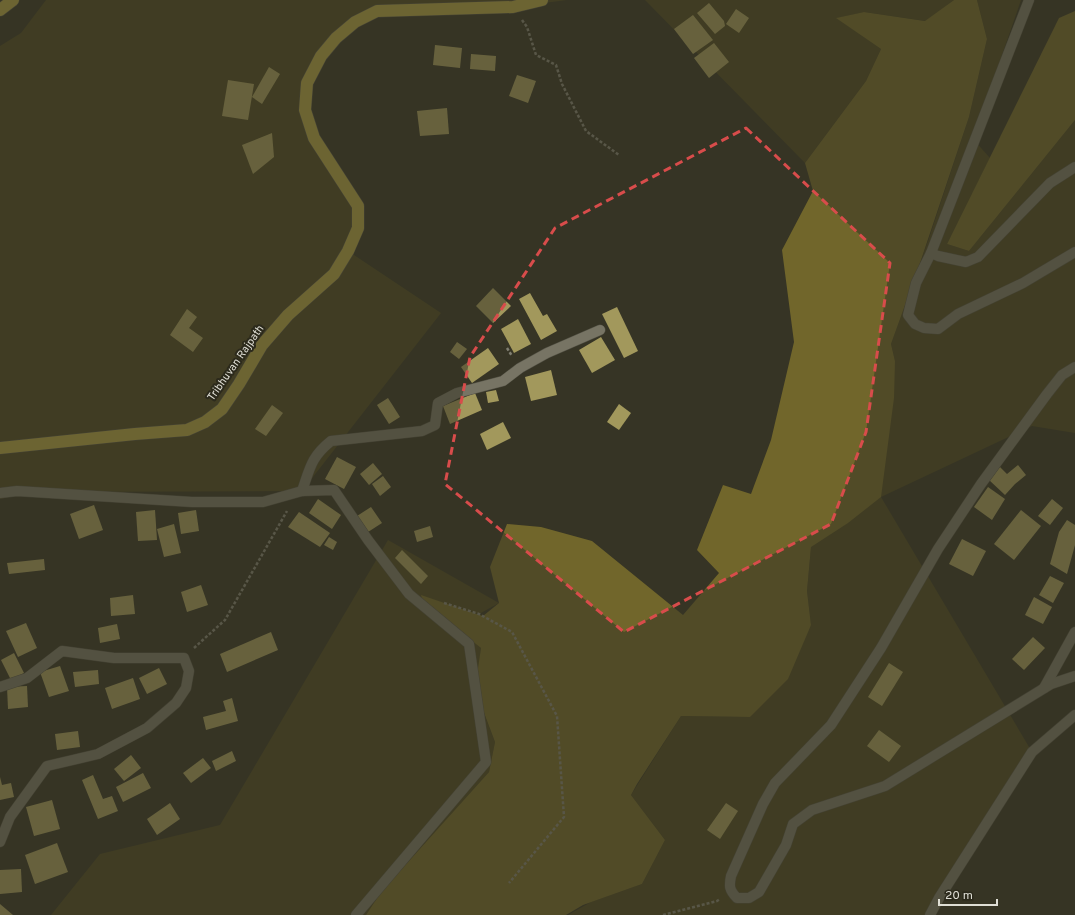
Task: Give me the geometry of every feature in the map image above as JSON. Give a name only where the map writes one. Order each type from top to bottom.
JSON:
[{"type":"highway","points":[[0,10],[13,0]]},
{"type":"highway","name":"Tribhuvan Rajpath","points":[[0,448],[187,430],[205,422],[222,409],[262,345],[288,315],[334,274],[348,251],[358,228],[358,206],[314,138],[305,110],[307,84],[321,56],[336,38],[355,22],[377,11],[513,7],[542,0]]},
{"type":"street","points":[[1029,0],[931,253],[916,283],[908,315],[915,324],[924,328],[938,329],[958,314],[1024,283],[1075,252]]},
{"type":"street","points":[[931,253],[966,262],[978,257],[1050,183],[1075,167]]},
{"type":"street","points":[[302,491],[313,461],[320,450],[331,441],[422,431],[435,425],[438,403],[457,393],[503,381],[520,368],[547,352],[600,330]]},
{"type":"street","points":[[1075,367],[1062,375],[982,484],[938,549],[881,648],[831,725],[775,783],[762,804],[731,876],[729,886],[731,892],[737,898],[749,898],[759,892],[786,845],[793,824],[812,810],[885,786],[1052,684],[1075,676]]},
{"type":"street","points":[[0,493],[17,490],[192,502],[263,502],[302,491],[334,490],[368,540],[409,594],[469,644],[486,762],[356,915]]},
{"type":"street","points":[[1043,690],[1075,632]]},
{"type":"street","points":[[0,687],[27,678],[62,651],[114,658],[184,658],[189,671],[186,688],[176,703],[147,728],[98,754],[47,766],[10,817],[0,842]]},
{"type":"street","points":[[930,915],[939,898],[1032,752],[1075,715]]},
{"type":"path","points":[[513,7],[527,27],[536,55],[556,65],[562,84],[586,131],[619,155]]},
{"type":"path","points":[[184,658],[225,620],[282,516],[302,491]]},
{"type":"path","points":[[443,602],[479,614],[512,632],[557,716],[564,817],[509,883]]},
{"type":"path","points":[[663,915],[717,901],[731,892]]},
{"type":"highlighted area","points":[[746,128],[890,263],[866,432],[831,524],[624,632],[445,484],[470,357],[555,228]]},
{"type":"shaded area","points":[[46,0],[567,0],[513,7],[377,11],[355,22],[307,83],[314,138],[358,206],[348,251],[441,313],[302,491],[34,492],[0,499],[0,46],[21,33]]},
{"type":"shaded area","points":[[645,0],[954,0],[926,21],[864,12],[837,18],[881,49],[866,81],[805,163]]},
{"type":"shaded area","points":[[954,0],[977,0],[987,39],[969,117],[891,344],[895,361],[894,398],[881,497],[848,523],[811,547],[807,591],[811,625],[788,679],[750,717],[681,716],[631,795],[665,840],[642,884],[583,905],[566,915],[366,915],[381,892],[489,772],[495,742],[475,689],[481,648],[423,602],[421,595],[483,616],[499,603],[490,567],[507,524],[541,527],[592,541],[683,615],[719,573],[697,550],[723,485],[751,494],[771,440],[794,342],[782,250],[813,191],[805,163],[866,81],[881,49],[836,18],[864,12],[925,21]]},
{"type":"shaded area","points":[[977,0],[1021,0],[973,139],[990,158],[947,244],[969,251],[1075,120],[1075,433],[1032,426],[881,497],[1032,752],[930,915],[568,915],[591,902],[642,884],[665,840],[631,795],[681,716],[750,717],[811,625],[807,591],[811,547],[895,361],[891,344],[928,241],[969,117],[987,39]]},
{"type":"shaded area","points":[[1075,11],[1075,120],[969,251],[947,244],[1059,18]]},
{"type":"shaded area","points":[[388,540],[499,603],[479,614],[422,596],[481,648],[477,695],[495,742],[489,772],[381,892],[366,915],[51,915],[100,854],[220,825]]},
{"type":"building","points":[[709,3],[724,21],[725,26],[715,34],[697,13]]},
{"type":"building","points":[[736,9],[749,18],[739,33],[726,24]]},
{"type":"building","points":[[693,15],[713,40],[693,54],[674,29]]},
{"type":"building","points":[[714,43],[729,62],[709,78],[694,58]]},
{"type":"building","points":[[435,45],[462,48],[460,68],[433,65]]},
{"type":"building","points":[[471,54],[496,56],[495,71],[470,69]]},
{"type":"building","points":[[269,67],[280,74],[262,104],[252,97]]},
{"type":"building","points":[[517,75],[536,81],[528,103],[509,96]]},
{"type":"building","points":[[228,80],[254,84],[248,120],[222,116]]},
{"type":"building","points":[[447,108],[449,134],[420,136],[417,111]]},
{"type":"building","points":[[272,133],[274,157],[253,174],[242,145]]},
{"type":"building","points":[[493,288],[511,306],[493,323],[476,306]]},
{"type":"building","points":[[530,293],[543,316],[547,314],[557,331],[541,340],[519,299]]},
{"type":"building","points":[[617,307],[638,351],[624,358],[602,314]]},
{"type":"building","points":[[187,309],[197,317],[189,328],[203,338],[193,352],[170,335]]},
{"type":"building","points":[[518,319],[531,344],[514,353],[501,329]]},
{"type":"building","points":[[601,337],[615,360],[592,373],[579,350]]},
{"type":"building","points":[[457,342],[467,349],[459,359],[450,352]]},
{"type":"building","points":[[488,348],[499,364],[472,383],[461,367]]},
{"type":"building","points":[[551,370],[557,395],[531,401],[525,377]]},
{"type":"building","points":[[496,390],[499,401],[488,403],[486,392]]},
{"type":"building","points":[[475,393],[482,410],[450,424],[443,406]]},
{"type":"building","points":[[388,398],[400,417],[389,424],[377,405]]},
{"type":"building","points":[[619,404],[631,413],[619,430],[607,422]]},
{"type":"building","points":[[272,405],[283,413],[266,436],[255,429]]},
{"type":"building","points":[[503,422],[511,438],[487,450],[480,434]]},
{"type":"building","points":[[337,457],[356,467],[344,489],[325,479]]},
{"type":"building","points":[[373,463],[382,474],[369,485],[360,474]]},
{"type":"building","points":[[1018,465],[1026,475],[1005,495],[988,479],[1000,467],[1007,474]]},
{"type":"building","points":[[383,476],[391,487],[380,496],[372,484]]},
{"type":"building","points":[[988,487],[1005,499],[992,520],[974,507]]},
{"type":"building","points":[[318,499],[341,515],[332,529],[309,513]]},
{"type":"building","points":[[1052,499],[1063,508],[1050,525],[1038,516]]},
{"type":"building","points":[[94,505],[103,530],[79,539],[70,514]]},
{"type":"building","points":[[371,507],[382,523],[368,532],[357,516]]},
{"type":"building","points":[[155,510],[157,540],[138,541],[136,512]]},
{"type":"building","points":[[196,510],[199,531],[181,534],[178,513]]},
{"type":"building","points":[[1021,510],[1041,526],[1014,560],[994,544]]},
{"type":"building","points":[[299,512],[330,533],[320,547],[288,527]]},
{"type":"building","points":[[1067,520],[1075,525],[1075,545],[1067,574],[1050,564],[1059,532]]},
{"type":"building","points":[[174,524],[181,553],[164,557],[157,529]]},
{"type":"building","points":[[430,526],[433,537],[417,542],[414,531]]},
{"type":"building","points":[[329,537],[337,542],[333,550],[324,545]]},
{"type":"building","points":[[962,539],[986,551],[973,576],[949,564]]},
{"type":"building","points":[[402,550],[428,576],[421,584],[395,558]]},
{"type":"building","points":[[44,559],[45,570],[9,574],[7,563]]},
{"type":"building","points":[[1050,576],[1064,583],[1053,603],[1039,595]]},
{"type":"building","points":[[201,585],[208,605],[187,612],[181,592]]},
{"type":"building","points":[[133,595],[135,614],[111,616],[110,598]]},
{"type":"building","points":[[1034,597],[1052,607],[1043,624],[1025,615]]},
{"type":"building","points":[[26,623],[37,648],[18,657],[6,631]]},
{"type":"building","points":[[117,624],[120,639],[100,643],[98,628]]},
{"type":"building","points":[[271,632],[278,650],[227,672],[220,654]]},
{"type":"building","points":[[1033,637],[1045,648],[1024,670],[1012,659]]},
{"type":"building","points":[[14,653],[24,673],[11,680],[1,660]]},
{"type":"building","points":[[889,663],[903,672],[882,706],[868,697]]},
{"type":"building","points":[[60,666],[69,691],[49,697],[40,672]]},
{"type":"building","points":[[159,668],[167,684],[147,694],[139,678]]},
{"type":"building","points":[[98,670],[99,684],[75,687],[73,672]]},
{"type":"building","points":[[133,678],[140,699],[112,709],[105,688]]},
{"type":"building","points":[[27,686],[28,707],[8,709],[7,687]]},
{"type":"building","points":[[232,698],[238,721],[206,730],[203,717],[226,711],[223,701]]},
{"type":"building","points":[[879,730],[901,746],[889,762],[867,746]]},
{"type":"building","points":[[78,731],[80,747],[57,750],[55,734]]},
{"type":"building","points":[[232,751],[236,761],[216,771],[212,761]]},
{"type":"building","points":[[131,755],[141,768],[124,781],[114,769]]},
{"type":"building","points":[[203,758],[211,768],[191,783],[183,773]]},
{"type":"building","points":[[143,773],[151,788],[123,802],[116,787]]},
{"type":"building","points":[[93,775],[103,799],[112,796],[118,811],[98,819],[82,780]]},
{"type":"building","points":[[0,777],[2,785],[11,783],[14,797],[0,800]]},
{"type":"building","points":[[52,800],[60,829],[34,836],[26,807]]},
{"type":"building","points":[[170,803],[180,819],[157,835],[147,819]]},
{"type":"building","points":[[726,803],[738,811],[720,839],[707,830]]},
{"type":"building","points":[[57,843],[68,872],[35,884],[25,855]]},
{"type":"building","points":[[21,869],[22,892],[0,894],[0,870]]},
{"type":"building","points":[[0,904],[13,915],[0,915]]}]
